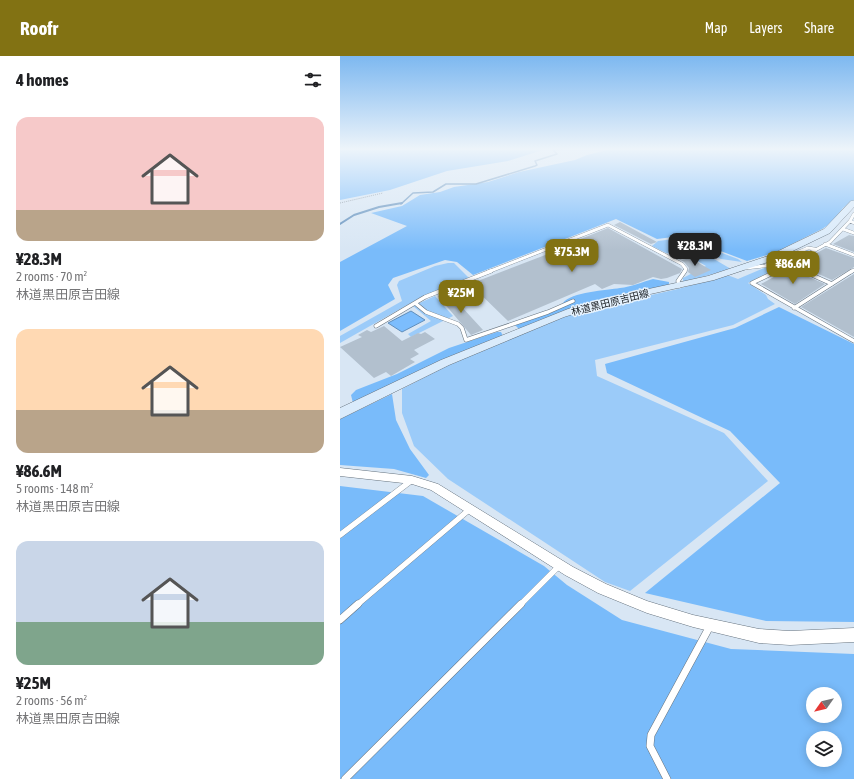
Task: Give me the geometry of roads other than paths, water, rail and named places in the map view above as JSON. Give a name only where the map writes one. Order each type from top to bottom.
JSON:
[{"type":"street","name":"林道黒田原吉田線","points":[[340,414],[387,390],[472,351],[592,305],[679,286],[742,268],[779,254],[819,235],[837,223],[847,209],[854,203]]},
{"type":"street","points":[[340,472],[412,480],[434,487],[560,565],[602,589],[647,607],[710,626],[759,636],[790,638],[854,635]]},
{"type":"lane","points":[[854,214],[843,229],[826,244],[815,249],[790,265],[752,283],[854,341]]},
{"type":"lane","points":[[850,221],[854,223]]},
{"type":"lane","points":[[376,326],[431,294],[608,225],[682,264],[686,269],[678,281],[679,286]]},
{"type":"lane","points":[[843,229],[854,233]]},
{"type":"lane","points":[[826,244],[854,255]]},
{"type":"lane","points":[[742,268],[766,266],[808,248],[815,249]]},
{"type":"lane","points":[[790,265],[832,284]]},
{"type":"lane","points":[[794,308],[854,270]]},
{"type":"lane","points":[[415,303],[426,312],[458,324],[462,328],[464,338],[466,340],[548,312],[573,301]]},
{"type":"lane","points":[[506,326],[513,334]]},
{"type":"lane","points":[[340,534],[412,480]]},
{"type":"lane","points":[[340,620],[470,510]]},
{"type":"lane","points":[[345,779],[560,565]]},
{"type":"lane","points":[[667,779],[650,746],[650,735],[710,626]]},
{"type":"waterway","points":[[401,204],[413,193],[433,192],[446,184],[480,183]]},
{"type":"waterway","points":[[340,224],[354,215],[379,207],[402,203]]}]
